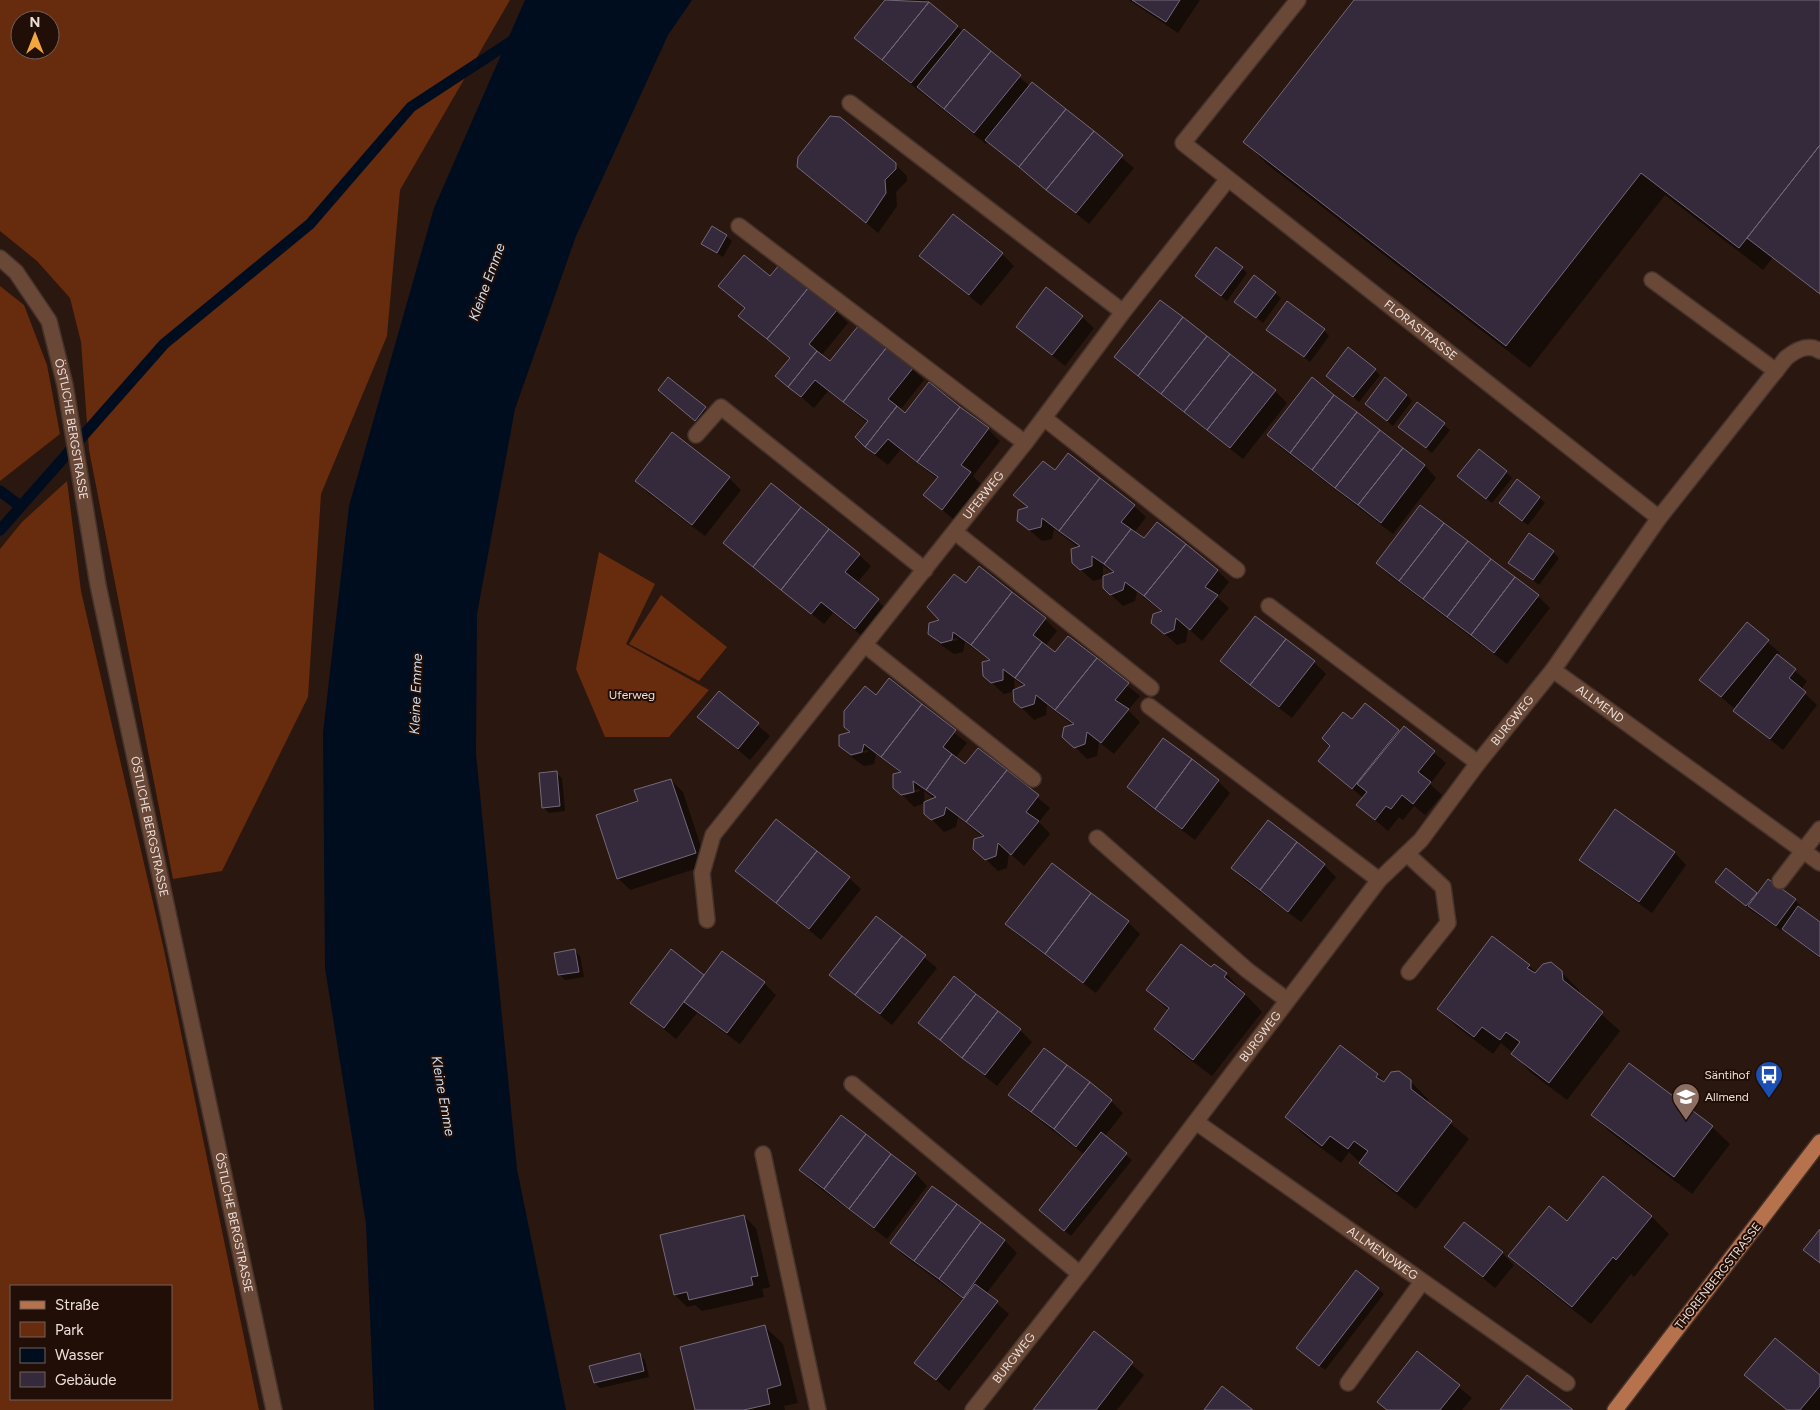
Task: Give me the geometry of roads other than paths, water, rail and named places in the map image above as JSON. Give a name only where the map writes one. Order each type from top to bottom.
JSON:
[{"type":"main road","name":"THORENBERGSTRASSE","points":[[1615,1410],[1820,1142]]},
{"type":"street","name":"FLORASTRASSE","points":[[1298,0],[1183,143],[1659,518]]},
{"type":"street","points":[[850,103],[1123,312]]},
{"type":"street","name":"UFERWEG","points":[[707,920],[702,873],[713,835],[1025,444],[1123,312],[1228,178]]},
{"type":"street","points":[[739,226],[1025,444]]},
{"type":"street","name":"ÖSTLICHE BERGSTRASSE","points":[[0,258],[16,272],[49,321],[65,385],[98,585],[274,1410]]},
{"type":"street","points":[[1652,280],[1776,371]]},
{"type":"street","points":[[1553,670],[1659,518],[1786,358],[1798,349],[1814,347],[1820,351]]},
{"type":"street","points":[[696,436],[721,407],[925,570]]},
{"type":"street","points":[[1044,418],[1237,570]]},
{"type":"street","points":[[955,532],[1151,688]]},
{"type":"street","points":[[1268,606],[1478,764]]},
{"type":"street","points":[[865,645],[1033,779]]},
{"type":"street","name":"BURGWEG","points":[[973,1410],[1080,1274],[1379,880],[1421,840],[1478,764],[1553,670]]},
{"type":"street","name":"ALLMEND","points":[[1553,670],[1820,863]]},
{"type":"street","points":[[1149,706],[1379,880]]},
{"type":"street","points":[[1780,881],[1820,829]]},
{"type":"street","points":[[1097,838],[1247,970],[1287,1000]]},
{"type":"street","points":[[1407,854],[1443,887],[1448,923],[1409,972]]},
{"type":"street","points":[[852,1084],[1080,1274]]},
{"type":"street","name":"ALLMENDWEG","points":[[1196,1122],[1567,1383]]},
{"type":"street","points":[[763,1154],[818,1410]]},
{"type":"street","points":[[1348,1383],[1422,1282]]},
{"type":"water","name":"Kleine Emme","points":[[525,0],[692,0],[668,35],[576,236],[515,409],[477,614],[476,754],[517,1169],[566,1410],[374,1410],[366,1224],[325,968],[323,733],[349,506],[434,208]]},
{"type":"waterway","points":[[0,530],[164,344],[310,224],[411,107],[515,39]]},
{"type":"waterway","points":[[0,491],[20,506]]},
{"type":"place","name":"Säntihof","points":[[1769,1099]]},
{"type":"place","name":"Allmend","points":[[1686,1121]]},
{"type":"park label","name":"Uferweg","points":[[632,695]]}]
